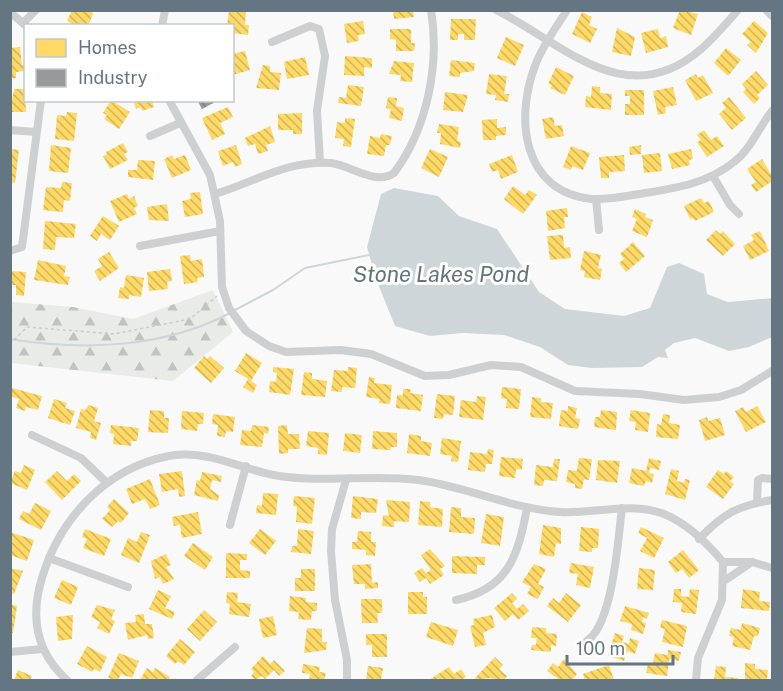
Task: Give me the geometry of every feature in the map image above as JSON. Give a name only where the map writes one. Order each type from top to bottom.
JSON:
[{"type":"street","points":[[10,12],[25,24],[36,10]]},
{"type":"street","points":[[215,194],[245,185],[286,166],[320,162],[335,163],[383,177],[394,173],[419,132],[427,99],[434,42],[431,10]]},
{"type":"street","points":[[496,10],[603,72],[630,75],[652,74],[691,57],[738,10]]},
{"type":"street","points":[[567,10],[536,63],[526,92],[525,137],[542,173],[555,186],[571,194],[596,199],[682,187],[713,176],[741,156],[772,111]]},
{"type":"street","points":[[766,10],[772,16]]},
{"type":"street","points":[[272,42],[310,26],[319,29],[325,56],[317,111],[320,162]]},
{"type":"street","points":[[10,251],[22,247],[41,102]]},
{"type":"street","points":[[170,102],[202,158],[215,194],[220,231],[223,291],[232,312],[255,338],[286,352],[354,351],[384,358],[412,373],[425,376],[449,375],[491,365],[522,367],[566,389],[586,393],[640,394],[699,400],[718,398],[741,390],[772,371]]},
{"type":"street","points":[[150,136],[180,123]]},
{"type":"street","points":[[10,130],[36,132]]},
{"type":"street","points":[[713,176],[730,205],[739,214]]},
{"type":"street","points":[[596,199],[599,230]]},
{"type":"street","points":[[140,246],[220,231]]},
{"type":"street","points":[[32,435],[81,458],[107,483]]},
{"type":"street","points":[[67,681],[52,667],[42,649],[35,609],[50,558],[73,517],[107,483],[152,461],[184,454],[226,460],[295,478],[346,480],[393,478],[445,484],[527,508],[561,512],[622,508],[664,514],[711,548],[723,562],[724,581],[720,606],[698,658],[696,681]]},
{"type":"street","points":[[230,525],[246,466]]},
{"type":"street","points":[[757,502],[758,480],[772,479]]},
{"type":"street","points":[[346,480],[332,529],[331,551],[335,600],[344,638],[346,681]]},
{"type":"street","points":[[699,539],[724,514],[757,502],[772,500]]},
{"type":"street","points":[[456,600],[475,596],[491,587],[506,572],[520,542],[527,508]]},
{"type":"street","points":[[585,642],[595,633],[606,605],[622,508]]},
{"type":"street","points":[[50,558],[128,587]]},
{"type":"street","points":[[723,562],[752,562],[772,568]]},
{"type":"street","points":[[724,581],[752,562]]},
{"type":"street","points":[[196,681],[235,647]]},
{"type":"street","points":[[10,652],[42,649]]},
{"type":"path","points":[[11,343],[27,327],[114,334],[190,319],[223,291]]},
{"type":"green space","points":[[213,290],[233,332],[173,381],[11,363],[11,302],[73,307],[133,319]]},
{"type":"water","name":"Stone Lakes Pond","points":[[394,188],[438,196],[459,216],[497,229],[539,292],[565,309],[624,316],[650,308],[667,267],[679,263],[704,274],[707,294],[728,302],[772,298],[772,337],[749,347],[729,351],[695,338],[674,343],[665,350],[668,358],[658,357],[642,367],[592,368],[568,365],[540,347],[504,335],[463,333],[430,336],[395,326],[376,279],[367,247],[381,194]]},
{"type":"building: Homes","points":[[72,10],[91,10],[93,14],[89,24],[72,24],[67,21]]},
{"type":"building: Homes","points":[[229,10],[246,12],[245,25],[249,25],[248,35],[234,33],[234,24],[227,24]]},
{"type":"building: Homes","points":[[393,10],[413,10],[414,17],[394,19]]},
{"type":"building: Homes","points":[[680,10],[698,14],[691,35],[673,28]]},
{"type":"building: Homes","points":[[582,12],[592,17],[589,25],[597,29],[590,43],[572,34]]},
{"type":"building: Homes","points":[[451,19],[476,19],[475,40],[464,40],[464,34],[458,34],[458,40],[450,40]]},
{"type":"building: Homes","points":[[363,21],[365,34],[358,35],[359,41],[347,43],[344,24]]},
{"type":"building: Homes","points":[[754,21],[768,33],[756,53],[747,45],[751,42],[742,34]]},
{"type":"building: Homes","points":[[617,28],[635,37],[631,56],[612,52]]},
{"type":"building: Homes","points":[[390,29],[411,29],[411,43],[415,43],[414,51],[396,51],[396,40],[390,39]]},
{"type":"building: Homes","points":[[658,29],[660,38],[666,36],[668,47],[646,53],[641,33]]},
{"type":"building: Homes","points":[[506,37],[524,45],[515,66],[497,58]]},
{"type":"building: Homes","points":[[20,47],[24,71],[16,72],[16,78],[10,79],[10,48]]},
{"type":"building: Homes","points":[[726,48],[741,60],[728,76],[714,63]]},
{"type":"building: Homes","points":[[245,51],[250,70],[234,74],[234,54]]},
{"type":"building: Homes","points":[[345,56],[372,58],[372,68],[364,67],[364,76],[344,75]]},
{"type":"building: Homes","points":[[305,57],[309,75],[287,79],[284,62]]},
{"type":"building: Homes","points":[[451,60],[475,63],[474,71],[460,73],[460,77],[449,76]]},
{"type":"building: Homes","points":[[394,61],[414,63],[412,82],[400,81],[401,75],[389,74]]},
{"type":"building: Homes","points":[[263,65],[270,66],[270,72],[281,73],[279,90],[256,88]]},
{"type":"building: Homes","points":[[556,67],[574,76],[565,95],[550,88],[552,85],[548,84]]},
{"type":"building: Homes","points":[[756,71],[768,85],[757,95],[760,98],[754,104],[743,92],[746,89],[742,84]]},
{"type":"building: Homes","points":[[489,74],[507,76],[504,94],[509,94],[508,102],[495,100],[496,95],[486,94]]},
{"type":"building: Homes","points":[[696,74],[698,78],[703,75],[713,93],[696,101],[685,80]]},
{"type":"building: Homes","points":[[348,85],[364,87],[361,106],[338,103],[339,97],[346,98]]},
{"type":"building: Homes","points":[[592,86],[600,87],[600,93],[612,94],[611,110],[585,107],[586,96],[591,97]]},
{"type":"building: Homes","points":[[673,87],[677,105],[665,107],[666,113],[658,115],[653,91]]},
{"type":"building: Homes","points":[[14,89],[24,89],[26,112],[10,112]]},
{"type":"building: Homes","points":[[625,90],[644,90],[644,115],[625,115],[625,104],[630,104],[630,96],[625,96]]},
{"type":"building: Homes","points":[[445,92],[468,95],[463,112],[443,110]]},
{"type":"building: Homes","points":[[388,97],[397,98],[396,106],[404,108],[402,121],[389,118],[391,109],[386,108]]},
{"type":"building: Homes","points":[[729,97],[746,118],[732,130],[719,114],[726,108],[722,103]]},
{"type":"building: Homes","points":[[110,102],[114,102],[130,112],[119,129],[104,119],[107,115],[103,113]]},
{"type":"building: Homes","points":[[153,102],[154,107],[142,111],[141,107],[136,109],[134,103]]},
{"type":"building: Homes","points":[[228,107],[233,117],[220,123],[225,134],[212,140],[202,118]]},
{"type":"building: Homes","points":[[67,112],[77,113],[74,141],[55,139],[57,115],[66,116]]},
{"type":"building: Homes","points":[[302,113],[302,134],[293,134],[293,130],[278,130],[278,114]]},
{"type":"building: Homes","points":[[553,117],[555,126],[562,125],[564,136],[546,139],[542,119]]},
{"type":"building: Homes","points":[[345,118],[355,119],[351,147],[343,146],[344,139],[335,138],[337,122],[345,123]]},
{"type":"building: Homes","points":[[497,119],[497,128],[506,127],[506,135],[496,136],[496,140],[483,140],[482,120]]},
{"type":"building: Homes","points":[[439,124],[459,127],[457,141],[461,142],[460,148],[440,144],[441,133],[437,133]]},
{"type":"building: Homes","points":[[270,126],[275,142],[266,145],[268,151],[258,154],[255,144],[248,146],[245,138]]},
{"type":"building: Homes","points":[[704,130],[711,140],[717,136],[724,146],[707,157],[697,142],[701,140],[697,135]]},
{"type":"building: Homes","points":[[381,134],[392,136],[390,145],[386,145],[384,156],[367,154],[370,136],[380,138]]},
{"type":"building: Homes","points":[[123,143],[128,152],[124,154],[128,160],[110,169],[103,156]]},
{"type":"building: Homes","points":[[51,145],[71,148],[68,173],[49,171]]},
{"type":"building: Homes","points":[[236,145],[242,164],[235,167],[233,162],[223,166],[218,151]]},
{"type":"building: Homes","points":[[641,145],[641,154],[630,155],[629,147]]},
{"type":"building: Homes","points":[[571,146],[590,153],[583,170],[572,166],[571,170],[563,167]]},
{"type":"building: Homes","points":[[10,149],[19,150],[15,183],[10,182]]},
{"type":"building: Homes","points":[[430,149],[448,157],[439,177],[421,168]]},
{"type":"building: Homes","points":[[691,149],[693,159],[689,160],[690,165],[672,169],[668,154]]},
{"type":"building: Homes","points":[[660,153],[662,171],[644,173],[642,155]]},
{"type":"building: Homes","points":[[172,155],[174,159],[185,155],[191,170],[172,178],[164,159]]},
{"type":"building: Homes","points":[[512,155],[518,172],[501,179],[498,170],[492,172],[489,164]]},
{"type":"building: Homes","points":[[624,155],[625,171],[609,172],[609,178],[601,178],[599,157]]},
{"type":"building: Homes","points":[[762,159],[772,176],[772,181],[756,192],[751,185],[756,182],[747,169]]},
{"type":"building: Homes","points":[[138,160],[155,161],[153,180],[128,177],[128,170],[137,170]]},
{"type":"building: Homes","points":[[62,182],[72,183],[70,201],[64,200],[63,212],[43,210],[46,187],[61,188]]},
{"type":"building: Homes","points":[[513,186],[525,195],[529,190],[537,195],[523,214],[504,199]]},
{"type":"building: Homes","points":[[200,192],[203,214],[185,217],[182,201],[191,199],[190,193]]},
{"type":"building: Homes","points":[[127,194],[129,199],[134,196],[138,206],[134,208],[137,214],[119,222],[110,201]]},
{"type":"building: Homes","points":[[701,198],[704,203],[709,201],[714,212],[695,221],[693,218],[690,219],[684,206]]},
{"type":"building: Homes","points":[[167,204],[169,221],[149,220],[147,207]]},
{"type":"building: Homes","points":[[567,208],[568,217],[564,217],[565,228],[548,231],[546,211]]},
{"type":"building: Homes","points":[[635,209],[653,220],[647,237],[632,231],[637,219],[632,217]]},
{"type":"building: Homes","points":[[103,216],[119,226],[110,240],[101,234],[97,241],[90,236]]},
{"type":"building: Homes","points":[[45,221],[76,224],[74,238],[56,237],[55,250],[43,249]]},
{"type":"building: Homes","points":[[716,230],[720,234],[723,231],[735,244],[723,256],[706,240]]},
{"type":"building: Homes","points":[[760,231],[769,251],[750,260],[743,246],[754,240],[751,235]]},
{"type":"building: Homes","points":[[563,235],[564,248],[570,247],[571,258],[550,260],[547,236]]},
{"type":"building: Homes","points":[[633,242],[645,256],[626,272],[619,263],[624,259],[620,254]]},
{"type":"building: Homes","points":[[584,251],[601,255],[598,268],[602,269],[600,280],[584,277],[585,271],[580,270]]},
{"type":"building: Homes","points":[[109,252],[119,268],[100,281],[94,271],[102,266],[98,259]]},
{"type":"building: Homes","points":[[190,255],[191,261],[202,259],[204,277],[197,278],[198,282],[184,284],[180,256]]},
{"type":"building: Homes","points":[[38,260],[66,266],[64,276],[70,277],[68,285],[34,280]]},
{"type":"building: Homes","points":[[170,269],[172,281],[167,282],[168,289],[149,291],[147,272]]},
{"type":"building: Homes","points":[[10,271],[26,272],[24,296],[16,295],[16,285],[10,285]]},
{"type":"building: Homes","points":[[126,275],[144,278],[141,297],[129,295],[129,299],[118,298],[120,287],[124,288]]},
{"type":"building: Homes","points":[[246,353],[262,363],[251,381],[257,385],[253,393],[243,387],[248,379],[235,371]]},
{"type":"building: Homes","points":[[204,356],[207,359],[210,356],[224,368],[211,383],[194,368]]},
{"type":"building: Homes","points":[[273,367],[294,369],[290,395],[269,392],[270,381],[276,382],[277,373],[273,372]]},
{"type":"building: Homes","points":[[348,367],[357,368],[355,388],[342,387],[342,392],[331,391],[334,370],[348,371]]},
{"type":"building: Homes","points":[[304,372],[312,373],[312,379],[327,381],[325,397],[301,395]]},
{"type":"building: Homes","points":[[369,377],[375,378],[374,383],[392,385],[390,404],[379,403],[379,399],[366,397]]},
{"type":"building: Homes","points":[[502,387],[521,389],[519,409],[506,408],[507,399],[501,398]]},
{"type":"building: Homes","points":[[12,388],[42,396],[38,410],[26,407],[25,411],[16,408],[19,399],[10,396]]},
{"type":"building: Homes","points":[[403,389],[411,389],[410,393],[423,395],[421,411],[396,408],[397,395],[403,395]]},
{"type":"building: Homes","points":[[437,394],[455,396],[453,415],[444,414],[443,419],[434,418]]},
{"type":"building: Homes","points":[[477,396],[486,397],[483,420],[459,417],[461,400],[476,402]]},
{"type":"building: Homes","points":[[532,397],[541,398],[541,402],[553,403],[551,419],[530,417]]},
{"type":"building: Homes","points":[[54,399],[67,403],[65,408],[75,411],[70,425],[48,418]]},
{"type":"building: Homes","points":[[88,405],[98,408],[94,421],[101,423],[96,440],[90,438],[91,432],[76,428],[81,409],[86,410]]},
{"type":"building: Homes","points":[[568,406],[577,408],[575,418],[580,419],[578,429],[559,426],[561,410],[568,411]]},
{"type":"building: Homes","points":[[757,406],[766,422],[746,432],[735,411],[743,407],[746,412]]},
{"type":"building: Homes","points":[[150,410],[164,411],[164,418],[169,418],[168,433],[148,432]]},
{"type":"building: Homes","points":[[601,410],[617,412],[616,430],[594,427],[595,417],[600,417]]},
{"type":"building: Homes","points":[[631,410],[650,413],[648,432],[635,430],[636,422],[629,421]]},
{"type":"building: Homes","points":[[182,411],[204,413],[203,424],[198,424],[197,431],[181,429]]},
{"type":"building: Homes","points":[[213,414],[235,417],[233,432],[226,431],[225,437],[217,436],[218,425],[212,424]]},
{"type":"building: Homes","points":[[663,414],[670,415],[669,423],[680,425],[678,439],[656,437],[657,424],[661,425]]},
{"type":"building: Homes","points":[[707,417],[708,421],[720,418],[725,435],[705,441],[699,420]]},
{"type":"building: Homes","points":[[111,425],[139,428],[137,441],[131,441],[131,446],[113,444],[114,434],[110,433]]},
{"type":"building: Homes","points":[[252,425],[269,427],[268,434],[264,433],[262,447],[240,445],[242,430],[251,431]]},
{"type":"building: Homes","points":[[287,425],[288,434],[299,434],[300,449],[288,449],[288,453],[279,454],[278,426]]},
{"type":"building: Homes","points":[[308,431],[329,433],[327,455],[318,454],[318,448],[306,446]]},
{"type":"building: Homes","points":[[373,431],[397,433],[397,447],[391,447],[390,450],[372,449]]},
{"type":"building: Homes","points":[[345,433],[362,435],[360,453],[343,451]]},
{"type":"building: Homes","points":[[409,434],[421,436],[421,441],[432,443],[430,456],[407,453]]},
{"type":"building: Homes","points":[[442,438],[461,441],[458,462],[451,461],[452,456],[440,454]]},
{"type":"building: Homes","points":[[488,449],[494,450],[492,464],[486,464],[485,472],[468,470],[470,452],[487,454]]},
{"type":"building: Homes","points":[[501,457],[523,459],[522,470],[516,469],[515,478],[499,476]]},
{"type":"building: Homes","points":[[579,458],[592,459],[589,480],[584,479],[582,489],[575,488],[575,484],[566,482],[568,470],[577,471]]},
{"type":"building: Homes","points":[[649,458],[661,461],[659,470],[650,468],[649,473],[654,474],[652,483],[646,481],[644,486],[629,483],[632,468],[646,471]]},
{"type":"building: Homes","points":[[554,459],[560,459],[557,481],[544,480],[543,486],[534,485],[536,465],[553,467]]},
{"type":"building: Homes","points":[[598,460],[620,461],[617,483],[596,480]]},
{"type":"building: Homes","points":[[24,465],[35,470],[27,490],[10,483],[15,471],[21,473]]},
{"type":"building: Homes","points":[[671,469],[679,471],[677,481],[684,483],[685,479],[690,480],[685,500],[665,494]]},
{"type":"building: Homes","points":[[718,470],[724,474],[726,471],[734,477],[730,481],[734,484],[723,499],[706,487]]},
{"type":"building: Homes","points":[[57,471],[67,481],[74,474],[81,481],[62,500],[45,482]]},
{"type":"building: Homes","points":[[182,471],[185,496],[179,497],[178,489],[162,492],[159,474]]},
{"type":"building: Homes","points":[[202,472],[222,476],[221,482],[212,480],[210,489],[219,495],[218,501],[194,495],[197,480],[200,481]]},
{"type":"building: Homes","points":[[150,479],[160,505],[150,509],[145,499],[132,504],[126,489]]},
{"type":"building: Homes","points":[[263,493],[278,494],[276,515],[256,513],[257,505],[262,506]]},
{"type":"building: Homes","points":[[294,496],[315,498],[312,524],[296,522],[297,507],[293,506]]},
{"type":"building: Homes","points":[[353,496],[378,499],[376,513],[361,512],[361,519],[351,518]]},
{"type":"building: Homes","points":[[114,499],[129,513],[121,523],[118,521],[112,527],[102,519],[110,510],[107,507]]},
{"type":"building: Homes","points":[[386,500],[410,502],[409,522],[394,521],[394,527],[382,526],[383,515],[389,516]]},
{"type":"building: Homes","points":[[420,501],[430,502],[430,507],[443,509],[442,527],[418,525]]},
{"type":"building: Homes","points":[[35,503],[51,511],[41,530],[19,519],[23,511],[29,514]]},
{"type":"building: Homes","points":[[451,507],[461,508],[461,517],[475,518],[474,534],[449,532]]},
{"type":"building: Homes","points":[[198,512],[202,534],[182,538],[180,525],[174,526],[172,517]]},
{"type":"building: Homes","points":[[486,514],[504,517],[500,546],[481,543]]},
{"type":"building: Homes","points":[[543,525],[561,528],[561,544],[556,543],[554,557],[539,554]]},
{"type":"building: Homes","points":[[581,527],[599,529],[598,548],[592,548],[592,552],[579,551]]},
{"type":"building: Homes","points":[[641,527],[664,538],[654,558],[640,551],[647,538],[638,533]]},
{"type":"building: Homes","points":[[85,529],[111,539],[104,556],[83,548],[87,539],[82,537]]},
{"type":"building: Homes","points":[[260,529],[276,541],[265,555],[249,543]]},
{"type":"building: Homes","points":[[298,529],[314,531],[311,554],[291,552],[292,546],[297,546]]},
{"type":"building: Homes","points":[[358,531],[371,532],[371,542],[376,542],[375,556],[366,555],[366,550],[352,549],[352,542],[357,542]]},
{"type":"building: Homes","points":[[10,532],[34,540],[27,561],[10,555]]},
{"type":"building: Homes","points":[[141,532],[150,535],[139,563],[121,555],[128,538],[137,542]]},
{"type":"building: Homes","points":[[193,543],[213,557],[205,570],[184,556]]},
{"type":"building: Homes","points":[[430,549],[445,566],[440,569],[444,575],[430,584],[426,578],[420,582],[414,573],[422,568],[426,573],[431,570],[421,555]]},
{"type":"building: Homes","points":[[683,550],[699,570],[689,578],[682,569],[676,573],[668,562]]},
{"type":"building: Homes","points":[[226,553],[247,554],[247,560],[240,560],[240,570],[250,571],[250,578],[226,578]]},
{"type":"building: Homes","points":[[166,554],[171,565],[166,567],[174,579],[163,584],[160,577],[155,579],[151,561]]},
{"type":"building: Homes","points":[[452,556],[485,557],[485,565],[477,565],[477,574],[452,573]]},
{"type":"building: Homes","points":[[571,563],[594,567],[590,588],[576,585],[578,574],[569,573]]},
{"type":"building: Homes","points":[[371,564],[372,583],[378,582],[378,588],[365,589],[365,584],[354,584],[352,565]]},
{"type":"building: Homes","points":[[534,564],[546,569],[538,584],[544,587],[538,599],[527,594],[531,587],[522,582]]},
{"type":"building: Homes","points":[[10,568],[23,571],[14,594],[10,593]]},
{"type":"building: Homes","points":[[639,568],[655,570],[653,590],[637,589]]},
{"type":"building: Homes","points":[[301,569],[315,569],[315,591],[295,591],[295,578],[301,578]]},
{"type":"building: Homes","points":[[62,580],[78,587],[71,605],[54,598]]},
{"type":"building: Homes","points":[[674,589],[681,589],[681,596],[689,597],[690,589],[699,590],[696,614],[681,612],[682,603],[673,602]]},
{"type":"building: Homes","points":[[743,589],[760,592],[759,601],[770,602],[769,611],[741,608]]},
{"type":"building: Homes","points":[[158,590],[171,596],[165,608],[175,612],[172,619],[149,609]]},
{"type":"building: Homes","points":[[227,592],[238,593],[237,602],[251,604],[249,617],[229,614],[230,604],[226,603]]},
{"type":"building: Homes","points":[[408,592],[423,592],[423,597],[427,597],[427,614],[408,614]]},
{"type":"building: Homes","points":[[512,593],[517,599],[512,603],[517,609],[523,604],[529,611],[518,620],[513,614],[505,621],[494,608]]},
{"type":"building: Homes","points":[[566,593],[581,605],[568,622],[547,606],[553,598],[559,603]]},
{"type":"building: Homes","points":[[290,596],[306,598],[306,602],[317,603],[317,611],[312,611],[311,620],[298,619],[299,612],[289,611]]},
{"type":"building: Homes","points":[[361,599],[382,599],[382,613],[377,613],[378,623],[362,623]]},
{"type":"building: Homes","points":[[10,604],[17,606],[13,633],[10,633]]},
{"type":"building: Homes","points":[[97,605],[115,610],[111,619],[115,621],[109,634],[97,628],[100,622],[91,617]]},
{"type":"building: Homes","points":[[625,606],[649,613],[647,619],[643,617],[642,622],[646,623],[643,634],[631,630],[632,624],[620,621]]},
{"type":"building: Homes","points":[[204,610],[217,622],[200,641],[187,629]]},
{"type":"building: Homes","points":[[144,614],[145,624],[152,624],[154,638],[148,639],[147,635],[128,640],[125,623],[136,622],[135,615]]},
{"type":"building: Homes","points":[[73,615],[72,639],[58,641],[56,617]]},
{"type":"building: Homes","points":[[492,615],[495,627],[483,633],[486,645],[475,647],[470,626],[474,625],[473,619]]},
{"type":"building: Homes","points":[[273,616],[277,635],[263,638],[259,619]]},
{"type":"building: Homes","points":[[662,620],[687,626],[683,647],[662,642],[665,629],[660,628]]},
{"type":"building: Homes","points":[[431,622],[458,630],[453,646],[426,637]]},
{"type":"building: Homes","points":[[742,623],[760,628],[758,636],[754,636],[750,650],[732,646],[734,637],[729,636],[731,628],[741,630]]},
{"type":"building: Homes","points":[[532,627],[546,628],[546,633],[557,634],[556,646],[551,645],[551,652],[531,650],[532,645],[536,645],[537,638],[531,638]]},
{"type":"building: Homes","points":[[307,628],[322,629],[322,642],[327,642],[326,650],[304,653]]},
{"type":"building: Homes","points":[[615,633],[624,636],[622,642],[629,644],[630,638],[639,641],[635,654],[627,651],[624,661],[608,656]]},
{"type":"building: Homes","points":[[366,634],[387,634],[387,657],[372,657],[372,645],[366,645]]},
{"type":"building: Homes","points":[[180,639],[195,652],[184,665],[178,661],[175,664],[166,656]]},
{"type":"building: Homes","points":[[87,646],[107,657],[100,672],[94,669],[92,672],[77,664]]},
{"type":"building: Homes","points":[[668,650],[681,652],[679,661],[669,659],[667,676],[646,673],[648,663],[653,663],[655,653],[668,655]]},
{"type":"building: Homes","points":[[119,653],[139,661],[132,678],[121,674],[118,680],[108,678]]},
{"type":"building: Homes","points":[[263,656],[270,664],[274,660],[285,671],[279,676],[274,670],[265,679],[262,676],[255,680],[251,676],[254,672],[251,669]]},
{"type":"building: Homes","points":[[495,657],[503,665],[499,669],[507,676],[504,680],[475,678]]},
{"type":"building: Homes","points":[[564,659],[577,674],[572,680],[560,680],[547,671],[553,663],[558,667]]},
{"type":"building: Homes","points":[[745,663],[755,664],[755,669],[768,670],[767,680],[745,680]]},
{"type":"building: Homes","points":[[303,664],[320,667],[319,672],[326,673],[324,680],[309,680],[310,674],[302,673]]},
{"type":"building: Homes","points":[[609,665],[614,680],[585,680],[583,674]]},
{"type":"building: Homes","points":[[368,666],[383,668],[381,680],[366,680]]},
{"type":"building: Homes","points":[[716,666],[726,667],[725,677],[738,678],[738,680],[714,680]]},
{"type":"building: Homes","points":[[449,667],[454,674],[461,669],[466,677],[461,680],[429,680]]},
{"type":"building: Homes","points":[[147,668],[153,672],[155,668],[170,677],[168,680],[140,680]]},
{"type":"building: Homes","points":[[18,670],[32,676],[30,680],[14,680]]},
{"type":"building: Industry","points":[[198,102],[215,102],[202,109]]},
{"type":"waterway","points":[[235,310],[273,290],[305,268],[369,255]]},
{"type":"waterway","points":[[10,339],[66,345],[123,344],[178,334],[230,313]]}]
